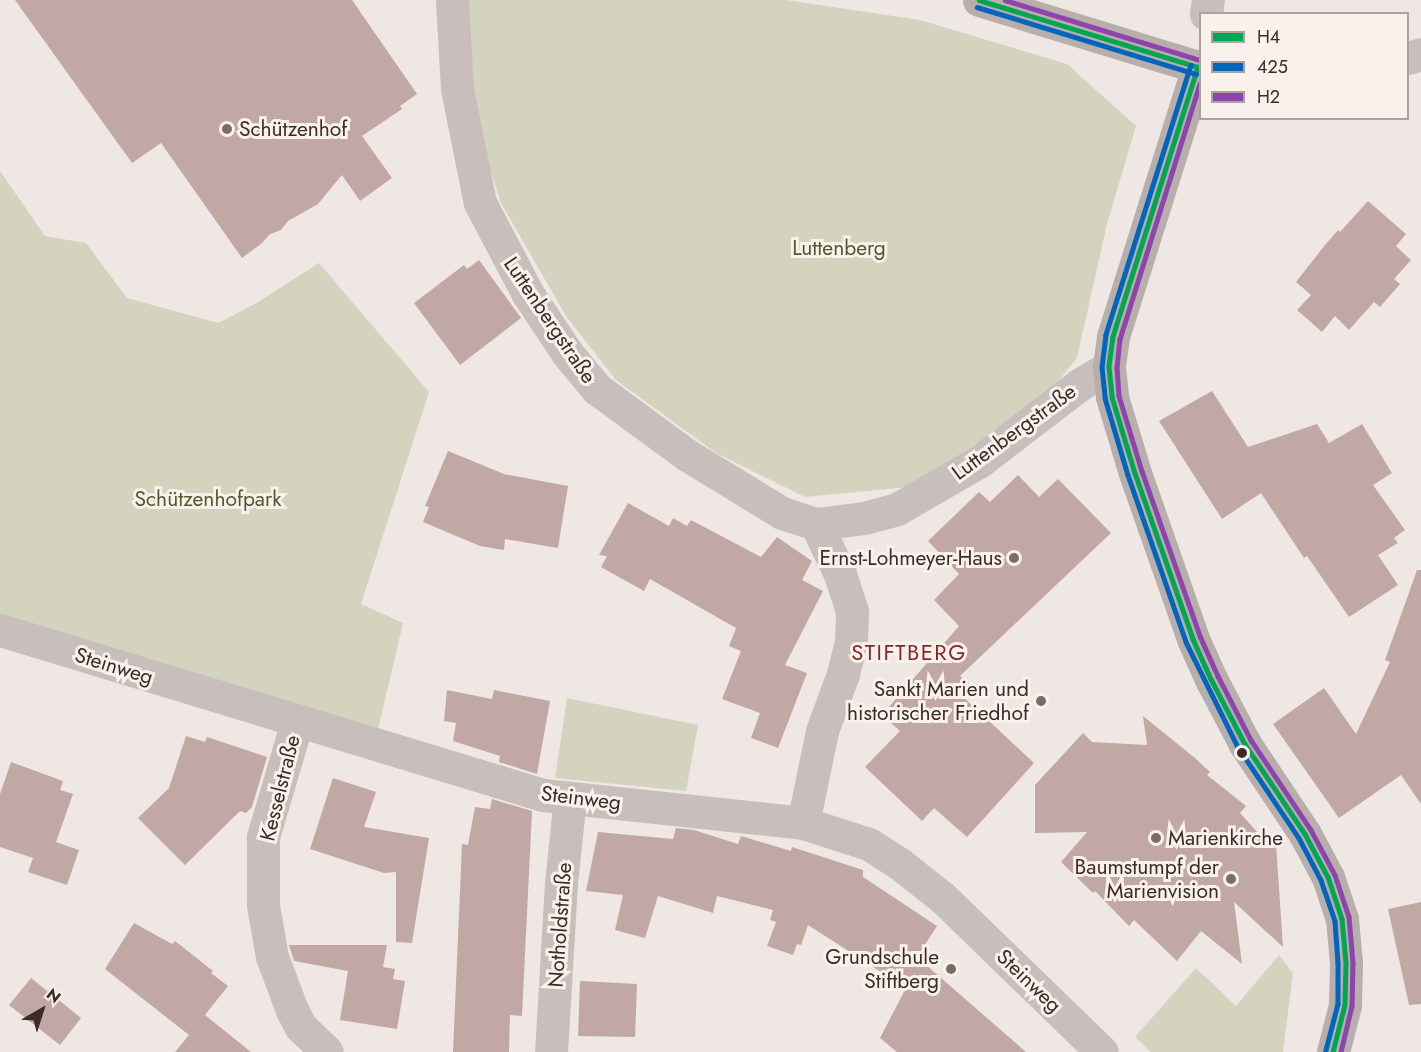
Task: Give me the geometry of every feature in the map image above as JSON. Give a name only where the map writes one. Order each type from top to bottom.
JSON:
[{"type":"street","name":"Luttenbergstraße","points":[[452,0],[457,89],[480,204],[528,294],[567,353],[597,389],[687,455],[782,513],[816,524],[864,518],[897,509],[980,461],[1079,385],[1109,367]]},
{"type":"street","points":[[979,0],[1199,62]]},
{"type":"street","points":[[1199,65],[1113,337],[1109,367],[1112,397],[1135,473],[1193,639],[1245,744],[1305,834],[1328,877],[1342,919],[1346,963],[1345,1005],[1332,1052]]},
{"type":"street","points":[[806,810],[822,731],[843,674],[851,642],[852,612],[840,574],[816,524]]},
{"type":"street","name":"Steinweg","points":[[0,630],[543,795],[806,810],[869,844],[900,864],[943,898],[1102,1052]]},
{"type":"street","name":"Kesselstraße","points":[[297,722],[264,837],[263,906],[272,957],[292,1010],[300,1026],[327,1052]]},
{"type":"street","name":"Notholdstraße","points":[[551,1052],[561,883],[570,798]]},
{"type":"green space","name":"Luttenberg","points":[[465,0],[786,0],[920,20],[1067,64],[1136,126],[1107,224],[1077,358],[1051,390],[1009,424],[908,487],[805,497],[716,453],[616,380],[566,316],[501,203],[476,126]]},
{"type":"green space","name":"Schützenhofpark","points":[[0,171],[45,236],[86,243],[127,298],[218,323],[255,304],[319,263],[429,392],[361,604],[403,623],[377,734],[0,620]]},
{"type":"green space","points":[[567,698],[698,725],[686,791],[555,778]]},
{"type":"green space","points":[[1279,955],[1293,973],[1283,1052],[1151,1052],[1135,1037],[1196,968],[1236,1006]]},
{"type":"building","name":"Schützenhof","points":[[15,0],[352,0],[417,94],[400,106],[402,109],[362,136],[392,178],[360,201],[342,175],[318,204],[288,221],[281,230],[270,234],[242,258],[161,143],[132,163]]},
{"type":"building","points":[[1368,201],[1406,234],[1396,246],[1411,260],[1394,279],[1400,284],[1380,307],[1374,302],[1349,330],[1335,316],[1322,332],[1297,310],[1311,295],[1296,282],[1338,230],[1340,232]]},
{"type":"building","points":[[479,260],[521,318],[460,365],[414,303],[464,265],[467,269]]},
{"type":"building","points":[[1212,391],[1248,447],[1317,424],[1329,443],[1362,424],[1392,473],[1373,485],[1405,530],[1394,538],[1398,543],[1378,555],[1398,585],[1349,617],[1307,556],[1304,558],[1261,493],[1222,519],[1159,421]]},
{"type":"building","points":[[448,451],[504,474],[568,486],[558,548],[505,539],[504,550],[480,546],[423,522],[429,507],[425,506]]},
{"type":"building","points":[[1018,475],[1039,497],[1058,479],[1111,533],[960,676],[969,684],[960,694],[1034,763],[967,837],[934,808],[922,821],[865,767],[900,731],[882,715],[959,626],[934,600],[959,574],[928,541],[979,492],[990,502]]},
{"type":"building","points":[[628,503],[669,526],[673,518],[687,526],[691,520],[761,557],[777,537],[812,561],[802,580],[823,591],[785,665],[807,673],[778,748],[751,738],[760,713],[722,699],[741,651],[729,646],[736,628],[650,579],[644,591],[601,567],[607,556],[599,555]]},
{"type":"building","points":[[1417,570],[1421,570],[1421,804],[1401,775],[1339,818],[1273,724],[1324,688],[1356,734],[1390,662],[1385,660]]},
{"type":"building","points":[[447,690],[492,699],[494,690],[550,701],[537,774],[499,762],[500,756],[453,741],[456,723],[444,721]]},
{"type":"building","name":"Marienkirche","points":[[1143,716],[1195,758],[1210,772],[1207,775],[1246,806],[1240,813],[1268,844],[1276,844],[1283,947],[1234,902],[1242,964],[1201,931],[1177,961],[1134,920],[1129,926],[1095,891],[1093,893],[1061,862],[1087,832],[1035,833],[1035,785],[1083,733],[1092,742],[1147,745]]},
{"type":"building","points":[[186,736],[205,742],[207,737],[267,757],[252,807],[246,813],[240,811],[185,865],[138,818],[169,788]]},
{"type":"building","points":[[11,762],[63,781],[60,790],[73,794],[56,842],[79,850],[67,885],[28,872],[33,858],[0,847],[0,794]]},
{"type":"building","points":[[333,778],[376,792],[364,827],[429,838],[412,943],[396,942],[396,872],[384,873],[310,849]]},
{"type":"building","points":[[492,799],[532,811],[522,1016],[510,1015],[509,1052],[453,1052],[462,844],[468,845],[475,807],[490,809]]},
{"type":"building","points":[[676,828],[694,830],[738,844],[741,836],[791,851],[792,847],[863,870],[863,877],[937,926],[917,957],[1026,1052],[897,1052],[880,1038],[906,988],[808,925],[801,945],[797,944],[793,955],[767,946],[776,922],[770,920],[773,910],[717,896],[713,913],[658,896],[645,938],[615,930],[623,895],[586,891],[598,832],[673,839]]},
{"type":"building","points":[[1421,902],[1421,1004],[1409,1005],[1388,909]]},
{"type":"building","points":[[134,923],[172,944],[175,941],[228,986],[205,1015],[251,1052],[175,1052],[189,1035],[105,969]]},
{"type":"building","points":[[289,945],[387,945],[383,967],[395,969],[393,979],[405,981],[397,1029],[340,1020],[348,971],[294,961]]},
{"type":"building","points":[[31,978],[81,1018],[60,1045],[9,1005]]},
{"type":"building","points":[[580,981],[637,984],[635,1037],[578,1036]]},
{"type":"transit line","name":"H4","points":[[979,0],[1198,67]]},
{"type":"transit line","name":"H2","points":[[1005,0],[1199,60]]},
{"type":"transit line","name":"425","points":[[977,7],[1196,74]]},
{"type":"transit line","name":"425","points":[[1191,65],[1106,335],[1102,367],[1105,398],[1128,475],[1186,642],[1238,747],[1299,838],[1321,880],[1335,921],[1338,1004],[1326,1050]]},
{"type":"transit line","name":"H4","points":[[1198,67],[1113,337],[1109,367],[1112,397],[1135,473],[1193,639],[1245,744],[1305,834],[1328,877],[1342,919],[1346,963],[1345,1005],[1333,1052]]},
{"type":"transit line","name":"H2","points":[[1199,87],[1120,339],[1117,367],[1119,396],[1142,471],[1200,636],[1218,676],[1251,740],[1311,830],[1335,875],[1349,917],[1353,963],[1352,1006],[1341,1052]]},
{"type":"place","name":"Schützenhof","points":[[227,129]]},
{"type":"place","name":"Ernst-Lohmeyer-Haus","points":[[1014,558]]},
{"type":"place","name":"Sankt Marien und historischer Friedhof","points":[[1041,701]]},
{"type":"place","name":"Marienkirche","points":[[1156,838]]},
{"type":"place","name":"Baumstumpf der Marienvision","points":[[1231,879]]},
{"type":"place","name":"Grundschule Stiftberg","points":[[951,969]]},
{"type":"district","name":"STIFTBERG","points":[[909,653]]}]
